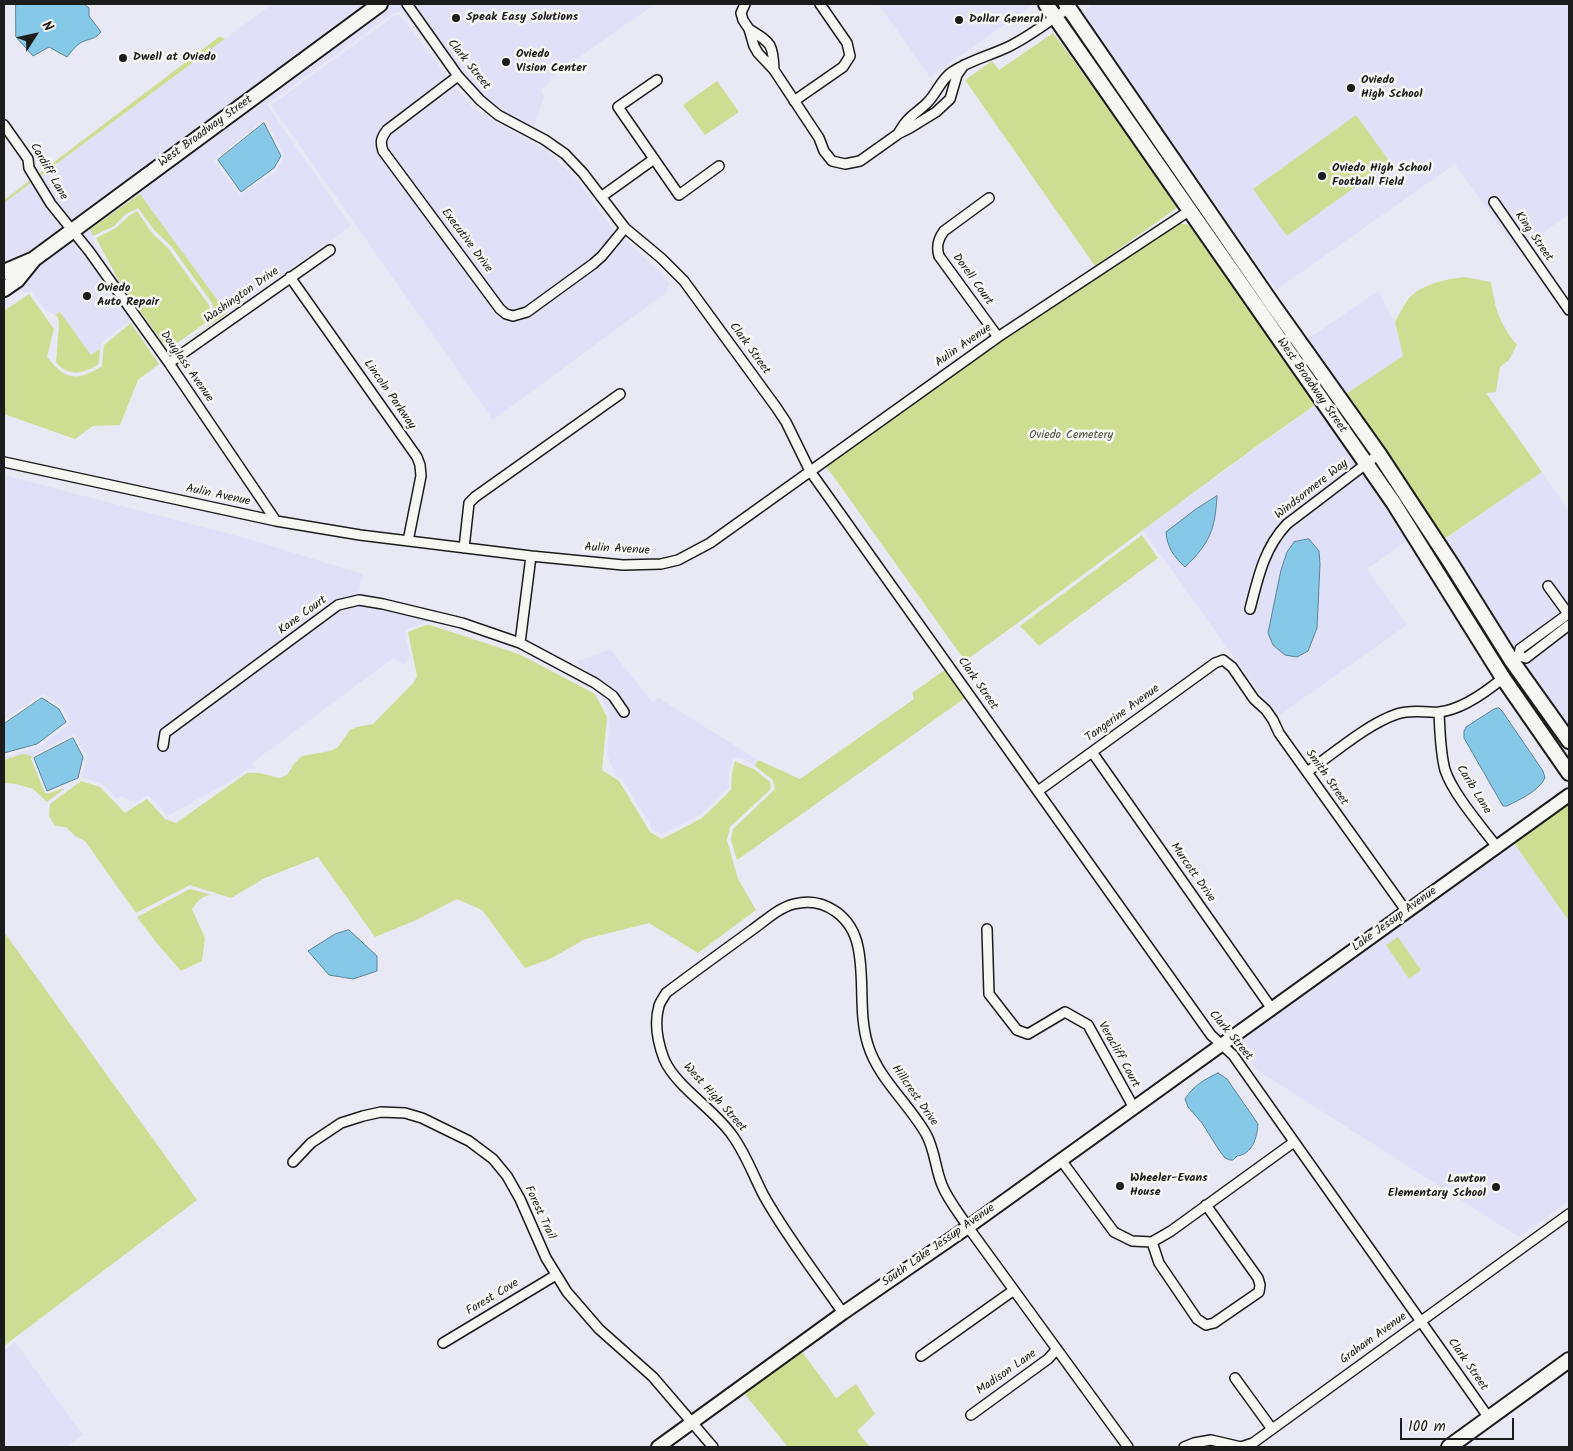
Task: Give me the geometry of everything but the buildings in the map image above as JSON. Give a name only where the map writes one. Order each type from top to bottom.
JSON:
[{"type":"main road","name":"West Broadway Street","points":[[4,272],[32,260],[380,4]]},
{"type":"main road","name":"West Broadway Street","points":[[1046,4],[1393,502],[1503,678],[1569,773]]},
{"type":"main road","name":"West Broadway Street","points":[[1070,5],[1181,172],[1379,454],[1569,741]]},
{"type":"main road","points":[[1149,154],[1160,159],[1166,168],[1181,172]]},
{"type":"main road","points":[[1189,211],[1204,215],[1211,225],[1219,226]]},
{"type":"main road","name":"West Broadway Street","points":[[4,289],[16,280],[32,260]]},
{"type":"main road","points":[[1449,1447],[1569,1360]]},
{"type":"street","name":"Clark Street","points":[[407,4],[458,76],[480,100],[498,114],[545,140],[565,154],[583,173],[625,228],[661,258],[684,282],[776,407],[786,422],[810,471],[1211,1035],[1233,1055],[1489,1418]]},
{"type":"street","points":[[745,4],[741,13],[754,46],[774,70],[832,161],[845,164],[860,161],[898,134],[945,105],[950,99],[957,75],[964,65]]},
{"type":"street","points":[[794,100],[843,67],[850,56],[846,43],[820,4]]},
{"type":"street","points":[[898,134],[904,122],[926,104],[944,78],[973,60],[1010,46],[1070,5]]},
{"type":"street","points":[[749,30],[767,40],[771,46],[774,70]]},
{"type":"street","name":"Executive Drive","points":[[458,76],[387,130],[382,136],[380,143],[383,151],[500,309],[506,314],[513,316],[528,312],[593,264],[625,228]]},
{"type":"street","points":[[944,78],[955,85]]},
{"type":"street","points":[[657,80],[618,108],[679,195],[719,166]]},
{"type":"street","points":[[933,96],[945,105]]},
{"type":"street","name":"Cardiff Lane","points":[[4,125],[28,159],[32,174],[51,204],[72,230]]},
{"type":"street","points":[[601,197],[654,159]]},
{"type":"street","name":"Dorell Court","points":[[989,198],[944,231],[939,238],[937,249],[939,256],[998,337]]},
{"type":"street","name":"King Street","points":[[1494,202],[1569,310]]},
{"type":"street","name":"Aulin Avenue","points":[[4,462],[276,521],[408,541],[531,556],[623,565],[661,564],[678,560],[710,543],[998,337],[1189,211]]},
{"type":"street","name":"Douglass Avenue","points":[[72,230],[169,363],[276,521]]},
{"type":"street","name":"Washington Drive","points":[[169,363],[330,250]]},
{"type":"street","name":"Lincoln Parkway","points":[[290,277],[417,457],[421,476],[408,541]]},
{"type":"street","points":[[464,548],[469,504],[474,497],[620,394]]},
{"type":"street","name":"Windsormere Way","points":[[1250,609],[1262,564],[1278,534],[1288,524],[1379,454]]},
{"type":"street","points":[[520,643],[531,556]]},
{"type":"street","points":[[1515,659],[1520,649],[1569,614],[1548,586]]},
{"type":"street","name":"Kane Court","points":[[163,746],[165,733],[338,605],[359,600],[462,623],[520,643],[566,667],[607,692],[613,696],[624,712]]},
{"type":"street","points":[[1515,659],[1526,658],[1569,625]]},
{"type":"street","name":"Tangerine Avenue","points":[[1038,791],[1215,663],[1223,660]]},
{"type":"street","name":"Smith Street","points":[[1223,660],[1232,667],[1254,699],[1266,710],[1279,733],[1407,912]]},
{"type":"street","points":[[1307,772],[1378,722],[1398,714],[1417,710],[1439,712],[1464,704],[1482,694],[1503,678]]},
{"type":"street","name":"Carib Lane","points":[[1439,712],[1442,754],[1446,772],[1467,806],[1497,847]]},
{"type":"street","name":"Murcott Drive","points":[[1092,752],[1272,1009]]},
{"type":"street","name":"Lake Jessup Avenue","points":[[1221,1045],[1569,795]]},
{"type":"street","name":"Hillcrest Drive","points":[[713,958],[774,914],[795,904],[810,903],[827,907],[843,916],[852,929],[858,947],[864,1027],[868,1046],[875,1062],[926,1134],[948,1197],[1128,1447]]},
{"type":"street","name":"Veracliff Court","points":[[986,929],[989,994],[1017,1030],[1028,1034],[1065,1012],[1088,1025],[1134,1108]]},
{"type":"street","name":"West High Street","points":[[713,958],[666,993],[659,1006],[656,1022],[659,1044],[665,1060],[678,1080],[712,1111],[731,1134],[747,1158],[764,1195],[788,1234],[843,1313]]},
{"type":"street","name":"South Lake Jessup Avenue","points":[[658,1447],[843,1313],[968,1227],[1221,1045]]},
{"type":"street","name":"Forest Trail","points":[[293,1162],[316,1139],[334,1127],[363,1116],[388,1112],[405,1113],[422,1118],[469,1141],[493,1159],[507,1176],[520,1199],[546,1258],[567,1292],[599,1329],[653,1377],[713,1447]]},
{"type":"street","points":[[1061,1160],[1114,1232],[1132,1241],[1152,1242],[1171,1231],[1294,1142]]},
{"type":"street","points":[[1152,1242],[1159,1264],[1197,1318],[1206,1325],[1214,1323],[1258,1292],[1260,1286],[1258,1278],[1206,1205]]},
{"type":"street","name":"Graham Avenue","points":[[1184,1447],[1211,1440],[1241,1447],[1253,1443],[1569,1214]]},
{"type":"street","name":"Forest Cove","points":[[442,1343],[556,1275]]},
{"type":"street","points":[[921,1356],[1014,1290]]},
{"type":"street","name":"Madison Lane","points":[[970,1414],[1048,1359],[1057,1349]]},
{"type":"street","points":[[1234,1378],[1272,1429]]},
{"type":"shaded area","points":[[272,4],[373,4],[73,225],[62,214],[56,219],[66,230],[33,255],[4,267],[4,203]]},
{"type":"shaded area","points":[[386,4],[401,4],[452,76],[403,13],[399,12],[392,14],[267,105],[351,226],[227,313],[140,194],[90,229],[93,236],[92,239],[112,275],[78,231]],"holes":[[[264,119],[267,121],[284,156],[276,171],[240,195],[214,160]]]},
{"type":"shaded area","points":[[412,4],[655,4],[551,77],[548,84],[541,90],[544,97],[533,129],[501,111],[483,97],[462,74]]},
{"type":"shaded area","points":[[878,4],[1034,4],[930,77]]},
{"type":"shaded area","points":[[1034,4],[1046,4],[1054,13],[1047,18],[1038,5]]},
{"type":"shaded area","name":"Oviedo High School","points":[[1092,4],[1569,4],[1569,214],[1517,251],[1455,164],[1276,290],[1080,13]]},
{"type":"shaded area","points":[[400,15],[472,108],[547,151],[579,181],[611,227],[659,271],[669,283],[667,292],[493,420],[271,105],[394,16]]},
{"type":"shaded area","points":[[71,236],[133,320],[102,342],[100,349],[91,355],[60,312],[55,315],[45,309],[32,291],[24,293],[17,288],[35,263]]},
{"type":"shaded area","points":[[1378,291],[1395,322],[1403,356],[1334,402],[1298,350],[1312,336]]},
{"type":"shaded area","points":[[1315,405],[1408,540],[1367,569],[1407,625],[1277,717],[1143,530]]},
{"type":"shaded area","points":[[1542,472],[1569,511],[1569,607],[1550,581],[1543,585],[1562,613],[1516,648],[1513,655],[1435,546]]},
{"type":"shaded area","points":[[4,475],[245,538],[363,574],[358,596],[338,601],[161,733],[159,750],[167,750],[169,735],[340,609],[359,604],[448,624],[426,622],[406,630],[404,634],[410,655],[405,665],[393,658],[252,763],[256,769],[246,770],[229,782],[168,816],[149,796],[136,803],[121,796],[117,799],[101,783],[82,777],[87,757],[74,734],[32,756],[22,754],[4,760],[4,757],[39,747],[70,722],[61,706],[43,694],[4,720],[4,716],[7,714],[4,710]]},
{"type":"shaded area","points":[[1569,630],[1569,733],[1521,665]]},
{"type":"shaded area","points":[[610,649],[652,702],[659,698],[758,760],[755,766],[741,758],[733,758],[729,772],[728,788],[700,815],[662,835],[653,829],[622,779],[614,773],[607,754],[610,715],[598,692],[591,688],[592,687],[610,699],[622,718],[630,713],[616,693],[577,662]]},
{"type":"shaded area","points":[[1514,843],[1569,921],[1569,1201],[1519,1237],[1257,1070],[1237,1043]]},
{"type":"shaded area","points":[[15,1342],[83,1435],[67,1447],[4,1447],[4,1350]]},
{"type":"green space","points":[[1053,33],[1169,189],[1178,207],[1095,266],[965,80],[992,61],[999,70]]},
{"type":"green space","points":[[220,36],[226,38],[4,203],[4,200]]},
{"type":"green space","points":[[717,81],[739,112],[705,135],[683,105]]},
{"type":"green space","name":"Oviedo High School Football Field","points":[[1356,115],[1390,162],[1287,236],[1253,189]]},
{"type":"green space","points":[[140,194],[227,313],[182,345],[213,322],[215,318],[212,303],[171,246],[155,231],[138,208],[126,214],[114,226],[93,236],[90,229]]},
{"type":"green space","points":[[137,211],[152,233],[168,248],[209,305],[211,319],[173,346],[163,343],[119,281],[96,238],[116,228]]},
{"type":"green space","name":"Oviedo Cemetery","points":[[1175,224],[1186,224],[1195,229],[1315,405],[965,661],[826,466],[1004,338]]},
{"type":"green space","points":[[1464,277],[1491,282],[1499,315],[1517,345],[1509,360],[1500,367],[1496,392],[1486,393],[1542,472],[1434,546],[1334,402],[1403,356],[1395,322],[1412,295],[1433,284]]},
{"type":"green space","points":[[29,294],[54,329],[47,357],[60,370],[72,376],[85,375],[102,366],[104,345],[131,323],[159,364],[138,380],[120,425],[93,426],[75,439],[4,414],[4,311]]},
{"type":"green space","points":[[60,312],[91,355],[100,349],[99,364],[82,372],[71,372],[56,362],[59,324],[58,317],[55,315]]},
{"type":"green space","points":[[1142,535],[1158,558],[1039,646],[1020,626]]},
{"type":"green space","points":[[426,625],[519,654],[595,694],[607,717],[602,770],[619,781],[650,832],[662,839],[702,818],[731,790],[735,761],[755,770],[770,782],[771,789],[730,827],[727,840],[738,879],[756,910],[698,953],[649,923],[585,939],[552,958],[525,968],[482,910],[457,899],[414,921],[375,937],[318,857],[265,878],[231,898],[190,885],[136,913],[85,841],[75,836],[66,827],[55,826],[49,816],[50,804],[81,781],[100,787],[125,813],[147,799],[165,819],[176,823],[247,773],[260,773],[279,778],[287,775],[302,756],[330,751],[338,747],[350,730],[373,724],[414,682],[417,676],[408,632]]},
{"type":"green space","points":[[946,669],[965,698],[737,860],[731,840],[733,829],[775,789],[773,780],[755,766],[758,760],[800,779],[914,699],[912,693]]},
{"type":"green space","points":[[22,754],[32,756],[31,759],[45,793],[64,789],[47,802],[33,789],[4,783],[4,760]]},
{"type":"green space","points":[[1569,803],[1569,921],[1514,843]]},
{"type":"green space","points":[[190,889],[212,895],[208,895],[198,901],[192,909],[205,938],[202,961],[181,971],[137,917]]},
{"type":"green space","points":[[4,932],[197,1200],[4,1346]]},
{"type":"green space","points":[[1398,937],[1421,970],[1409,979],[1386,945]]},
{"type":"green space","points":[[800,1349],[836,1398],[856,1384],[875,1414],[857,1431],[870,1447],[788,1447],[742,1391]]},
{"type":"water","points":[[16,4],[84,4],[89,8],[89,16],[101,32],[94,38],[80,43],[67,57],[49,47],[33,56],[16,37]]},
{"type":"water","points":[[264,123],[281,156],[274,168],[241,192],[218,160]]},
{"type":"water","points":[[1217,496],[1215,518],[1210,535],[1200,551],[1185,567],[1172,551],[1166,532]]},
{"type":"water","points":[[1309,539],[1319,551],[1317,628],[1308,651],[1297,657],[1285,655],[1273,645],[1268,633],[1281,570],[1287,552],[1294,542]]},
{"type":"water","points":[[42,698],[59,709],[66,722],[37,744],[4,753],[4,724]]},
{"type":"water","points":[[1499,708],[1543,771],[1545,778],[1533,791],[1507,806],[1503,806],[1464,738],[1466,727],[1494,709]]},
{"type":"water","points":[[73,738],[83,757],[78,778],[47,791],[34,758]]},
{"type":"water","points":[[349,930],[377,956],[377,971],[353,979],[329,975],[308,951],[335,934]]},
{"type":"water","points":[[1218,1073],[1227,1079],[1258,1124],[1253,1144],[1247,1152],[1233,1160],[1225,1158],[1202,1123],[1188,1107],[1185,1099],[1200,1083]]},
{"type":"place","name":"Speak Easy Solutions","points":[[456,18]]},
{"type":"place","name":"Dollar General","points":[[959,20]]},
{"type":"place","name":"Dwell at Oviedo","points":[[123,58]]},
{"type":"place","name":"Oviedo Vision Center","points":[[506,62]]},
{"type":"place","name":"Oviedo High School","points":[[1351,88]]},
{"type":"place","name":"Oviedo High School Football Field","points":[[1322,176]]},
{"type":"place","name":"Oviedo Auto Repair","points":[[87,296]]},
{"type":"place","name":"Wheeler-Evans House","points":[[1120,1186]]},
{"type":"place","name":"Lawton Elementary School","points":[[1496,1187]]}]
